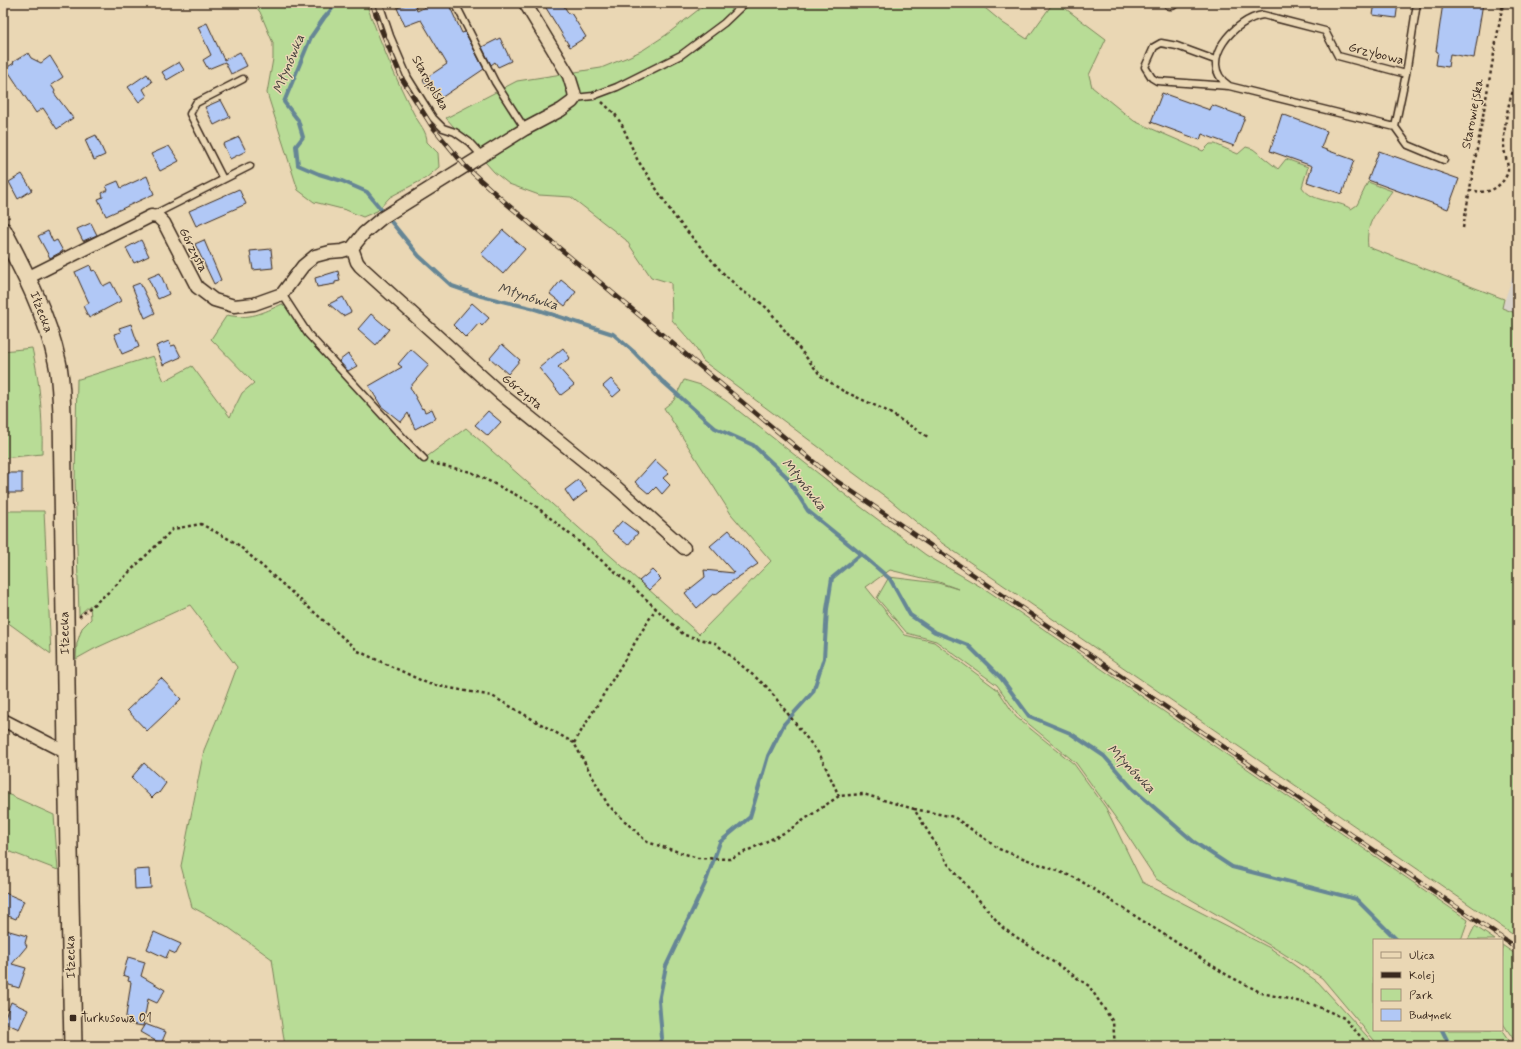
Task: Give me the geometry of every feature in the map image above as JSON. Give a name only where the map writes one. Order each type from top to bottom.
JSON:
[{"type":"main road","name":"Iłżecka","points":[[3,231],[28,278],[45,318],[59,369],[62,413],[73,1046]]},
{"type":"street","points":[[282,294],[303,266],[315,256],[352,248],[364,233],[387,214],[525,128],[569,105],[575,98],[569,76],[525,3]]},
{"type":"street","points":[[28,278],[151,216]]},
{"type":"street","name":"Górzysta","points":[[151,216],[158,217],[164,223],[197,287],[214,300],[234,306],[254,304],[282,294]]},
{"type":"street","name":"Górzysta","points":[[352,248],[360,266],[501,394],[615,486],[684,548]]},
{"type":"street","points":[[3,720],[67,753]]},
{"type":"lane","name":"Staropolska","points":[[379,3],[390,36],[408,78],[433,118],[443,128],[456,132],[469,142],[482,156]]},
{"type":"lane","points":[[455,3],[495,82],[525,128]]},
{"type":"lane","points":[[575,98],[593,96],[621,86],[681,55],[724,23],[746,3]]},
{"type":"lane","name":"Grzybowa","points":[[1216,60],[1221,46],[1230,33],[1245,21],[1255,16],[1263,15],[1325,31],[1338,56],[1406,74],[1417,3]]},
{"type":"lane","points":[[1229,86],[1219,77],[1216,71],[1216,60],[1177,46],[1161,43],[1154,47],[1145,67],[1147,72],[1157,81],[1229,86],[1395,127],[1408,145],[1444,160]]},
{"type":"lane","points":[[1395,127],[1406,74]]},
{"type":"lane","points":[[223,179],[190,114],[196,104],[243,79]]},
{"type":"lane","points":[[151,216],[250,166]]},
{"type":"lane","points":[[282,294],[308,334],[424,459]]},
{"type":"path","name":"Starowiejska","points":[[1463,228],[1503,3]]},
{"type":"path","points":[[1469,190],[1487,192],[1494,190],[1505,179],[1508,171],[1504,145],[1508,105],[1513,88],[1518,83]]},
{"type":"path","points":[[593,96],[608,106],[615,114],[622,125],[637,159],[674,216],[721,271],[742,291],[756,299],[768,309],[821,376],[843,391],[885,410],[928,437]]},
{"type":"path","points":[[424,459],[427,462],[471,472],[532,503],[630,584],[684,635],[715,643],[767,687],[820,755],[839,796]]},
{"type":"path","points":[[65,629],[111,590],[173,529],[201,524],[236,543],[358,651],[429,684],[492,696],[574,743],[608,806],[647,842],[698,858],[730,859],[786,832],[839,796],[863,794],[914,809],[954,817],[999,849],[1076,878],[1227,975],[1262,993],[1314,1005],[1344,1018],[1369,1046]]},
{"type":"path","points":[[574,743],[656,608]]},
{"type":"path","points":[[914,809],[948,864],[1003,928],[1090,986],[1113,1022],[1115,1046]]},
{"type":"shaded area","points":[[1518,261],[1518,314],[1502,308]]},
{"type":"green space","points":[[253,3],[366,3],[400,87],[424,131],[427,142],[438,153],[439,167],[426,178],[390,197],[377,211],[363,217],[346,210],[314,202],[298,190],[267,93],[273,59],[273,43],[260,12]]},
{"type":"green space","points":[[707,3],[979,3],[1003,23],[1027,39],[1053,3],[1058,3],[1106,39],[1089,75],[1092,87],[1134,121],[1203,151],[1210,144],[1215,144],[1238,154],[1246,147],[1253,149],[1278,169],[1286,159],[1308,167],[1302,187],[1307,192],[1319,199],[1346,206],[1351,209],[1357,205],[1368,182],[1392,191],[1377,211],[1371,223],[1368,247],[1504,299],[1502,308],[1518,314],[1518,938],[939,541],[890,500],[703,361],[694,345],[672,320],[671,283],[651,277],[626,240],[571,197],[539,195],[509,184],[494,172],[446,118],[517,81],[601,68],[628,57],[643,50],[666,35]]},
{"type":"green space","points":[[282,304],[290,310],[311,343],[421,461],[466,428],[699,634],[771,561],[731,514],[664,408],[674,400],[684,380],[701,385],[726,401],[861,507],[926,555],[988,591],[1468,920],[1461,939],[1373,939],[1373,1031],[1502,1031],[1512,1046],[1379,1046],[1322,978],[1276,949],[1156,879],[1120,824],[1076,763],[1019,716],[997,685],[936,641],[907,633],[877,598],[889,577],[938,583],[958,589],[939,582],[890,570],[866,587],[905,635],[934,642],[998,690],[1016,717],[1074,764],[1106,808],[1142,882],[1270,948],[1318,982],[1376,1046],[285,1046],[272,959],[225,925],[192,907],[181,866],[204,750],[237,667],[190,605],[94,649],[76,659],[77,643],[82,628],[91,619],[90,605],[79,615],[75,480],[77,379],[153,356],[164,381],[192,366],[230,417],[242,393],[254,383],[211,339],[227,315],[242,317],[262,313]]},
{"type":"green space","points":[[32,348],[40,401],[42,454],[3,458],[3,351]]},
{"type":"green space","points":[[3,511],[44,511],[51,654],[3,619]]},
{"type":"green space","points":[[3,792],[54,815],[58,870],[3,849]]},
{"type":"green space","points":[[1475,926],[1494,939],[1468,939]]},
{"type":"green space","points":[[1503,946],[1518,956],[1518,1046],[1503,1024]]},
{"type":"building","points":[[409,3],[414,3],[417,11],[434,3],[448,3],[462,33],[465,32],[484,69],[438,100],[423,80],[447,64],[421,20],[405,26],[397,8]]},
{"type":"building","points":[[543,3],[562,3],[569,14],[571,13],[586,37],[570,47]]},
{"type":"building","points":[[1375,3],[1398,3],[1396,18],[1373,15]]},
{"type":"building","points":[[1443,3],[1483,3],[1474,58],[1450,54],[1448,67],[1436,65],[1438,52],[1436,51]]},
{"type":"building","points":[[207,23],[224,60],[240,52],[247,66],[231,74],[225,62],[208,69],[203,60],[211,55],[198,27]]},
{"type":"building","points":[[500,38],[511,61],[498,67],[495,62],[491,65],[482,47]]},
{"type":"building","points":[[28,53],[31,58],[41,63],[50,56],[63,77],[51,85],[55,91],[54,93],[73,118],[57,129],[43,108],[36,113],[6,68]]},
{"type":"building","points":[[179,62],[184,70],[167,80],[162,72]]},
{"type":"building","points":[[147,74],[152,82],[143,89],[147,96],[139,102],[128,87]]},
{"type":"building","points":[[1162,93],[1210,110],[1212,105],[1245,117],[1234,146],[1202,134],[1200,140],[1151,122]]},
{"type":"building","points":[[221,100],[230,117],[214,125],[205,107]]},
{"type":"building","points":[[1282,114],[1327,131],[1321,148],[1354,160],[1342,194],[1307,182],[1312,166],[1270,151]]},
{"type":"building","points":[[96,135],[105,155],[94,160],[85,140]]},
{"type":"building","points":[[239,137],[246,151],[230,159],[223,144]]},
{"type":"building","points":[[169,146],[179,161],[160,171],[151,154]]},
{"type":"building","points":[[1379,151],[1459,179],[1448,209],[1368,180]]},
{"type":"building","points":[[22,174],[32,190],[18,199],[9,182]]},
{"type":"building","points":[[147,176],[154,194],[106,216],[98,199],[103,197],[102,193],[108,190],[106,186],[118,181],[121,188]]},
{"type":"building","points":[[239,189],[246,204],[196,226],[189,211]]},
{"type":"building","points":[[91,223],[97,235],[83,241],[77,229]]},
{"type":"building","points":[[503,230],[525,249],[503,274],[481,254]]},
{"type":"building","points":[[48,231],[53,242],[57,240],[63,251],[50,258],[38,236]]},
{"type":"building","points":[[141,240],[149,256],[134,263],[126,248]]},
{"type":"building","points":[[204,240],[221,280],[214,284],[195,244]]},
{"type":"building","points":[[271,249],[273,268],[253,270],[250,251]]},
{"type":"building","points":[[90,265],[92,271],[95,270],[103,286],[111,282],[121,301],[89,318],[83,306],[89,303],[75,272]]},
{"type":"building","points":[[338,271],[340,281],[335,282],[335,284],[317,287],[315,278]]},
{"type":"building","points":[[160,273],[169,294],[158,299],[148,278]]},
{"type":"building","points":[[561,280],[576,292],[565,306],[550,294]]},
{"type":"building","points":[[140,283],[155,313],[145,318],[132,286]]},
{"type":"building","points":[[343,297],[351,312],[343,316],[329,304]]},
{"type":"building","points":[[472,303],[489,318],[482,326],[479,323],[466,338],[453,325]]},
{"type":"building","points":[[371,314],[389,329],[376,345],[358,329]]},
{"type":"building","points":[[131,324],[139,347],[122,354],[114,334],[121,332],[119,328]]},
{"type":"building","points":[[169,341],[171,346],[175,345],[181,357],[163,365],[156,346]]},
{"type":"building","points":[[502,344],[520,360],[508,374],[490,358]]},
{"type":"building","points":[[563,348],[570,358],[558,367],[574,385],[561,395],[539,368]]},
{"type":"building","points":[[411,349],[429,365],[410,387],[422,409],[423,408],[425,412],[432,409],[436,418],[415,429],[408,413],[401,422],[381,406],[369,386],[402,367],[398,364]]},
{"type":"building","points":[[348,354],[357,366],[348,371],[339,361]]},
{"type":"building","points":[[611,379],[621,390],[613,397],[603,386]]},
{"type":"building","points":[[488,411],[501,422],[488,436],[475,425]]},
{"type":"building","points":[[655,460],[669,473],[663,478],[670,485],[662,494],[656,487],[649,494],[635,482]]},
{"type":"building","points":[[3,473],[22,473],[22,493],[3,493]]},
{"type":"building","points":[[578,480],[587,491],[573,502],[565,490]]},
{"type":"building","points":[[622,521],[638,533],[628,545],[612,532]]},
{"type":"building","points":[[729,530],[758,564],[715,595],[713,594],[697,608],[685,593],[705,577],[704,570],[734,573],[710,546]]},
{"type":"building","points":[[652,570],[661,579],[649,590],[639,581]]},
{"type":"building","points":[[161,678],[181,699],[147,731],[127,710]]},
{"type":"building","points":[[144,763],[166,783],[159,793],[152,798],[131,778]]},
{"type":"building","points":[[150,869],[151,888],[135,889],[134,870]]},
{"type":"building","points":[[3,892],[24,901],[16,919],[3,914]]},
{"type":"building","points":[[6,930],[27,936],[25,943],[27,946],[12,964],[26,968],[19,988],[3,983],[3,940]]},
{"type":"building","points":[[154,932],[181,944],[176,954],[169,951],[166,958],[147,949]]},
{"type":"building","points":[[128,957],[145,962],[141,976],[165,990],[157,1003],[148,999],[143,1026],[125,1023],[131,982],[128,981],[129,977],[123,975]]},
{"type":"building","points":[[11,1002],[28,1010],[19,1029],[3,1022]]},
{"type":"building","points":[[145,1024],[166,1032],[161,1044],[140,1032]]},
{"type":"waterway","name":"Młynówka","points":[[337,3],[324,18],[311,37],[284,102],[298,120],[303,137],[296,146],[298,165],[367,192],[419,256],[452,286],[481,296],[535,309],[613,334],[634,352],[661,380],[715,428],[753,445],[786,476],[808,511],[890,579],[910,615],[935,632],[968,645],[1001,678],[1029,716],[1070,733],[1104,756],[1133,789],[1194,842],[1232,867],[1356,899],[1396,939]]},
{"type":"waterway","points":[[658,1046],[662,1038],[659,1001],[666,966],[705,884],[720,842],[750,817],[768,756],[784,724],[813,692],[824,658],[827,609],[832,578],[861,554]]},
{"type":"waterway","name":"Młynówka","points":[[1442,1031],[1450,1046]]},
{"type":"railway","points":[[372,3],[380,27],[402,79],[431,125],[465,166],[507,204],[834,479],[1518,949]]},
{"type":"place","name":"Turkusowa 01","points":[[73,1018]]}]
